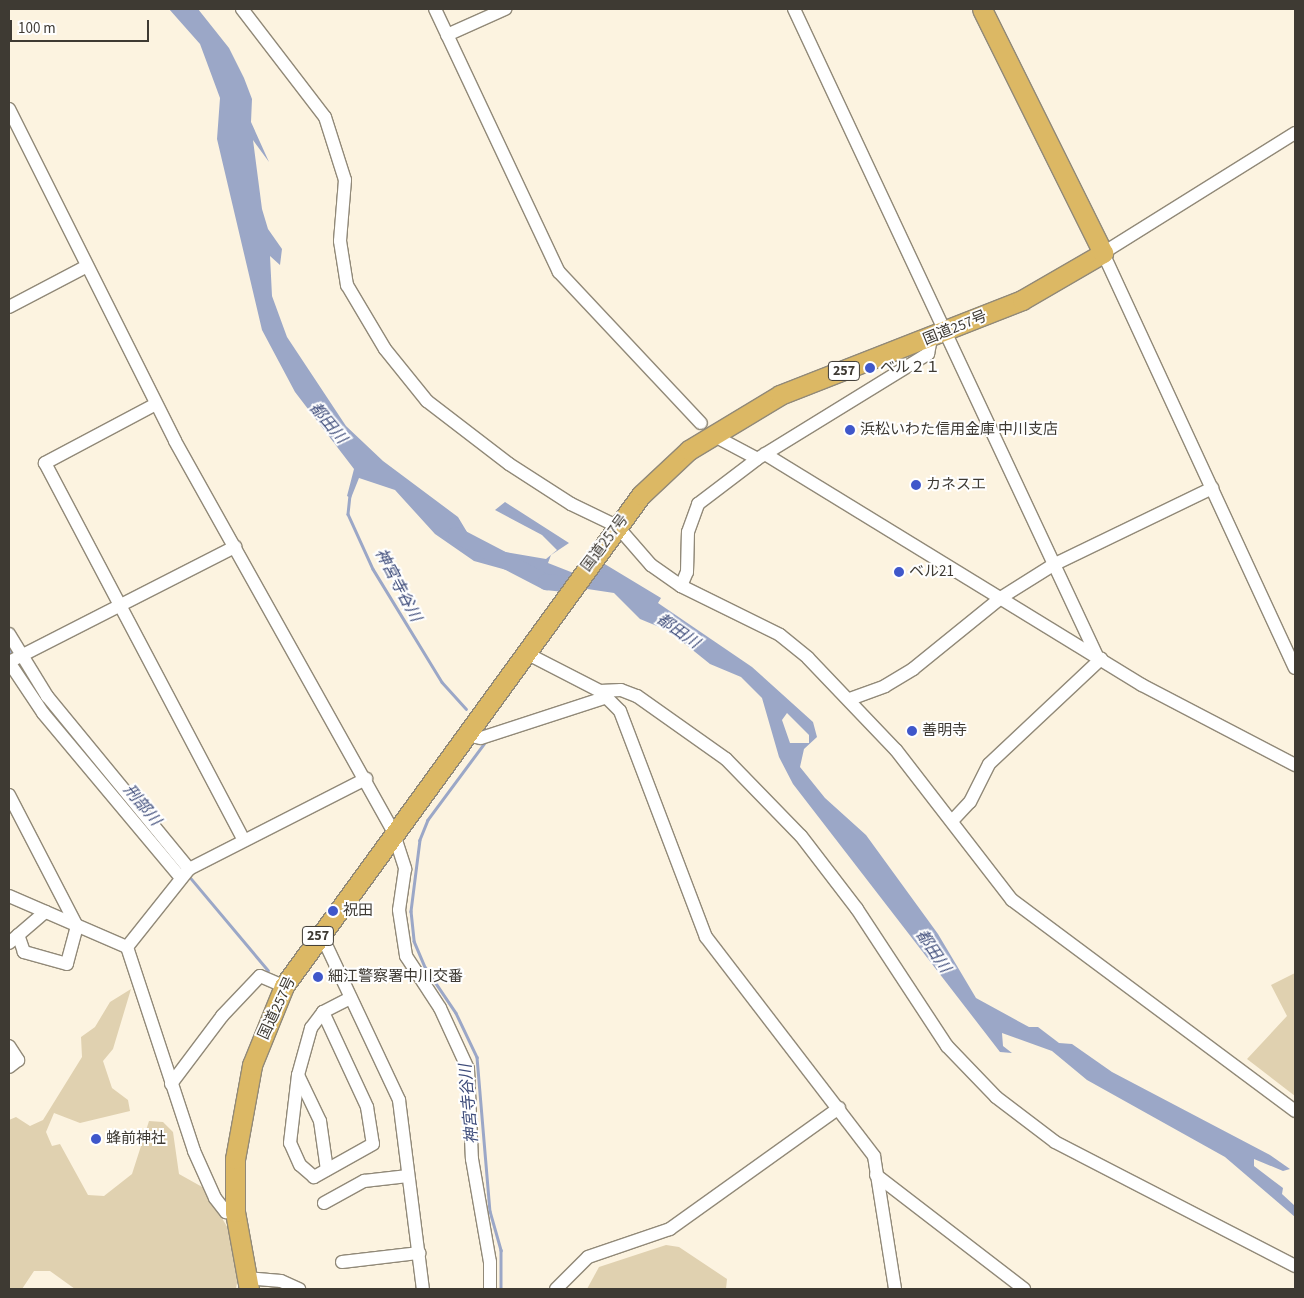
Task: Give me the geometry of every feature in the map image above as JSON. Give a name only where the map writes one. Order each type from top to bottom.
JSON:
[{"type":"highway","points":[[982,9],[1103,253]]},
{"type":"highway","name":"国道257号","points":[[248,1284],[235,1212],[241,1111],[252,1065],[284,986],[320,932],[616,528],[689,450],[724,425],[780,395],[939,335],[1022,300],[1103,253]]},
{"type":"street","points":[[242,9],[325,117],[345,180],[342,268],[347,285],[385,349],[427,401],[466,434],[571,504],[616,528],[651,565],[681,586],[780,635],[850,700],[952,821],[1012,900],[1295,1111]]},
{"type":"street","points":[[435,9],[559,272],[700,423]]},
{"type":"street","points":[[448,35],[505,9]]},
{"type":"street","points":[[794,9],[939,335],[1099,658]]},
{"type":"street","points":[[9,109],[14,134],[88,266],[156,404],[394,831],[405,869],[399,910],[406,956],[440,1008],[468,1069],[472,1159],[490,1262],[490,1289]]},
{"type":"street","points":[[1295,133],[1103,253],[1295,668]]},
{"type":"street","points":[[9,307],[88,266]]},
{"type":"street","points":[[681,586],[687,572],[688,532],[698,504],[761,456],[928,354],[939,335]]},
{"type":"street","points":[[156,404],[45,463],[244,840]]},
{"type":"street","points":[[722,440],[761,456],[1002,597],[1099,658],[1214,726],[1295,765]]},
{"type":"street","points":[[850,700],[885,686],[913,668],[1002,597],[1053,564],[1212,488]]},
{"type":"street","points":[[186,873],[43,714],[9,662],[235,547]]},
{"type":"street","points":[[9,634],[18,658]]},
{"type":"street","points":[[524,652],[604,694],[620,711],[706,937],[874,1156],[895,1289]]},
{"type":"street","points":[[952,821],[970,802],[989,764],[1099,658]]},
{"type":"street","points":[[464,735],[481,738],[604,694],[621,690],[637,696],[726,759],[801,836],[857,910],[947,1046],[996,1097],[1055,1142],[1295,1266]]},
{"type":"street","points":[[127,947],[186,873],[244,840],[366,779]]},
{"type":"street","points":[[9,795],[78,926],[67,964],[24,952],[13,939],[45,912]]},
{"type":"street","points":[[9,896],[127,947],[171,1084],[215,1198],[226,1212],[235,1212]]},
{"type":"street","points":[[320,932],[399,1100],[423,1289]]},
{"type":"street","points":[[171,1084],[222,1016],[260,976],[284,986]]},
{"type":"street","points":[[324,1012],[366,1107],[373,1144],[314,1177],[300,1165],[290,1143],[298,1075],[312,1028],[324,1012],[351,998]]},
{"type":"street","points":[[9,1046],[18,1060],[9,1066]]},
{"type":"street","points":[[298,1075],[320,1121],[327,1170]]},
{"type":"street","points":[[556,1289],[588,1257],[670,1229],[839,1108]]},
{"type":"street","points":[[876,1175],[1024,1289]]},
{"type":"street","points":[[324,1203],[364,1181],[408,1176]]},
{"type":"street","points":[[342,1262],[419,1253]]},
{"type":"street","points":[[248,1284],[281,1281],[299,1289]]},
{"type":"shaded area","points":[[1295,973],[1295,1096],[1247,1059],[1287,1016],[1271,985]]},
{"type":"shaded area","points":[[131,989],[113,1049],[103,1061],[112,1088],[128,1100],[130,1111],[80,1123],[54,1113],[46,1132],[52,1146],[60,1144],[88,1195],[104,1196],[132,1174],[149,1121],[163,1122],[173,1132],[179,1174],[204,1188],[232,1235],[240,1264],[236,1289],[75,1289],[50,1271],[34,1271],[22,1289],[9,1289],[9,1120],[16,1117],[30,1126],[43,1120],[82,1057],[81,1037],[95,1027],[110,1002]]},
{"type":"shaded area","points":[[666,1245],[679,1247],[727,1279],[726,1289],[587,1289],[599,1267]]},
{"type":"water","points":[[169,9],[198,9],[229,48],[244,78],[252,99],[251,122],[269,162],[253,140],[262,209],[268,229],[282,249],[280,265],[270,256],[272,296],[287,337],[346,426],[383,461],[458,517],[476,547],[546,559],[557,550],[542,535],[495,510],[505,502],[569,543],[551,555],[548,563],[576,574],[603,563],[661,598],[658,603],[752,667],[813,722],[817,737],[804,749],[800,767],[825,798],[866,835],[938,934],[976,998],[1029,1027],[1038,1027],[1059,1043],[1072,1044],[1112,1072],[1270,1155],[1290,1169],[1283,1171],[1254,1159],[1254,1166],[1283,1188],[1282,1194],[1295,1206],[1295,1217],[1225,1157],[1087,1080],[1052,1051],[1002,1033],[1003,1046],[1012,1053],[1000,1052],[793,784],[779,757],[762,698],[741,677],[710,664],[669,631],[640,619],[614,593],[561,585],[474,561],[435,534],[395,490],[359,478],[351,498],[347,496],[354,469],[295,392],[262,330],[217,139],[220,98],[200,44]],"holes":[[[787,713],[809,735],[809,743],[790,743],[782,720]]]},
{"type":"waterway","name":"神宮寺谷川","points":[[350,495],[348,514],[373,569],[442,682],[466,709]]},
{"type":"waterway","name":"都田川","points":[[456,535],[546,582],[577,585]]},
{"type":"waterway","name":"刑部川","points":[[9,647],[13,655]]},
{"type":"waterway","name":"神宮寺谷川","points":[[485,743],[428,820],[420,840],[411,911],[414,941],[425,967],[456,1013],[477,1057],[490,1211],[501,1250],[501,1289]]},
{"type":"waterway","name":"刑部川","points":[[122,798],[133,811]]},
{"type":"waterway","name":"刑部川","points":[[189,876],[268,970]]},
{"type":"place","name":"ベル２１","points":[[870,368]]},
{"type":"place","name":"浜松いわた信用金庫 中川支店","points":[[850,430]]},
{"type":"place","name":"カネスエ","points":[[916,485]]},
{"type":"place","name":"ベル21","points":[[899,572]]},
{"type":"place","name":"善明寺","points":[[912,731]]},
{"type":"place","name":"祝田","points":[[333,911]]},
{"type":"place","name":"細江警察署中川交番","points":[[318,977]]},
{"type":"place","name":"蜂前神社","points":[[96,1139]]}]
